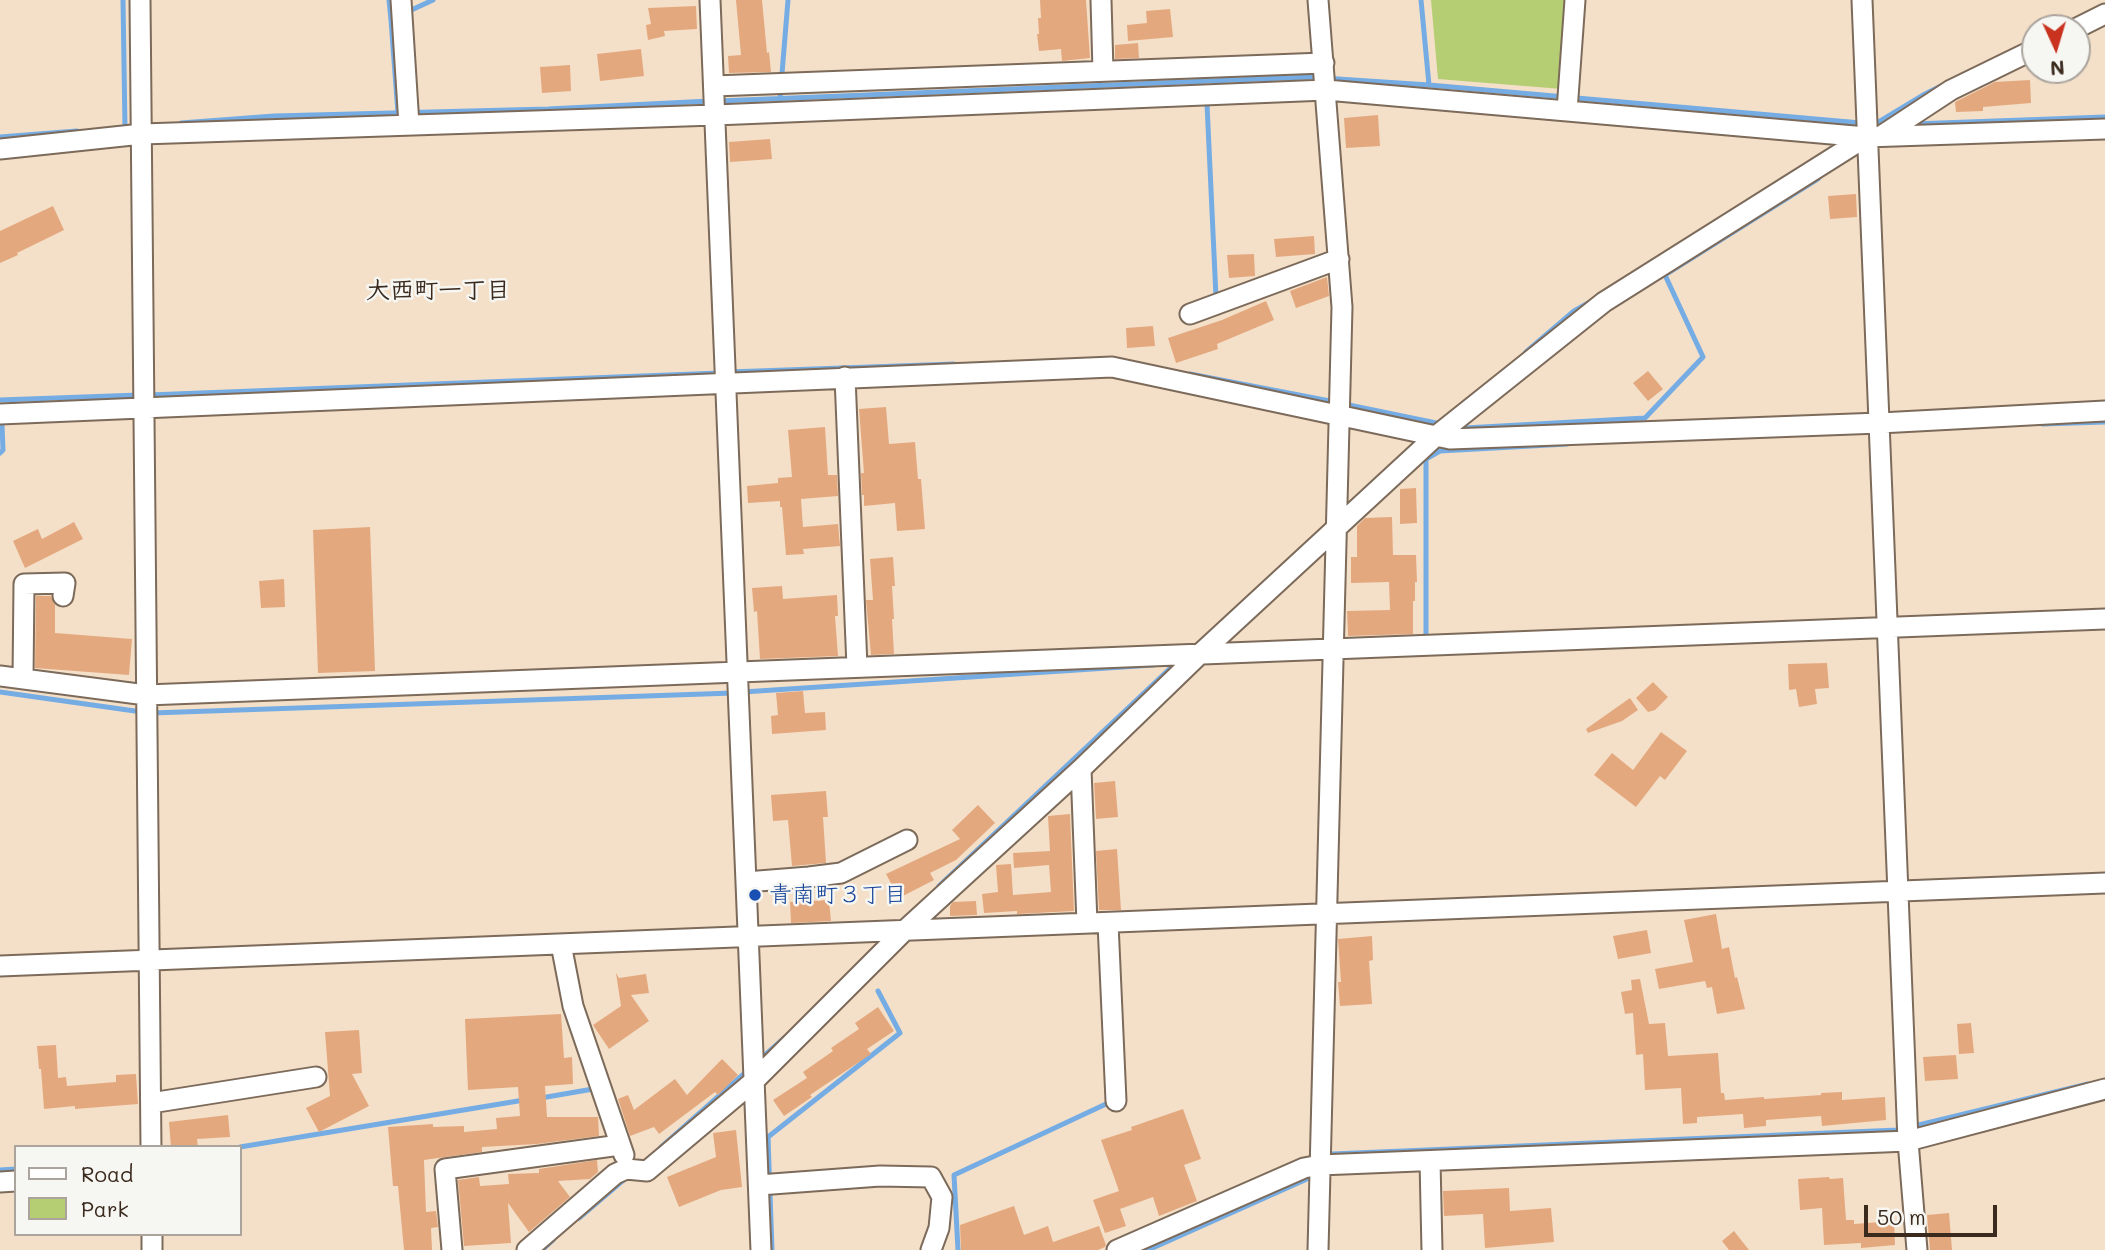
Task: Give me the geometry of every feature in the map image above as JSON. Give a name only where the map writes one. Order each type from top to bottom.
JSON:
[{"type":"street","points":[[140,0],[151,1145]]},
{"type":"street","points":[[401,0],[410,125]]},
{"type":"street","points":[[710,0],[761,1250]]},
{"type":"street","points":[[1101,0],[1103,71]]},
{"type":"street","points":[[1318,0],[1342,307],[1318,1250]]},
{"type":"street","points":[[1567,111],[1575,0]]},
{"type":"street","points":[[1862,0],[1873,137],[1886,627],[1908,1141],[1917,1250]]},
{"type":"street","points":[[527,1250],[615,1174],[626,1168],[647,1171],[754,1081],[904,930],[1082,769],[1336,526],[1436,436],[1535,355],[1604,302],[1951,90],[2021,55]]},
{"type":"street","points":[[713,86],[1324,63]]},
{"type":"street","points":[[0,149],[142,134],[715,115],[1325,90],[1873,137],[2105,129]]},
{"type":"street","points":[[1190,314],[1339,259]]},
{"type":"street","points":[[0,414],[1112,367],[1450,439],[1880,423],[2105,411]]},
{"type":"street","points":[[845,377],[857,667]]},
{"type":"street","points":[[23,679],[24,584],[65,583],[63,596]]},
{"type":"street","points":[[0,676],[146,695],[2105,619]]},
{"type":"street","points":[[1082,769],[1087,923]]},
{"type":"street","points":[[746,882],[841,873],[907,840]]},
{"type":"street","points":[[0,967],[2105,883]]},
{"type":"street","points":[[1108,922],[1116,1101]]},
{"type":"street","points":[[561,944],[573,1006],[630,1168]]},
{"type":"street","points":[[151,1102],[316,1077]]},
{"type":"street","points":[[1117,1250],[1304,1168],[1320,1165],[1908,1141],[2105,1089]]},
{"type":"street","points":[[452,1250],[446,1169],[620,1145]]},
{"type":"street","points":[[1430,1161],[1432,1250]]},
{"type":"street","points":[[758,1185],[880,1176],[931,1177],[942,1197],[939,1228],[931,1250]]},
{"type":"green space","points":[[1431,0],[1569,0],[1562,89],[1438,79]]},
{"type":"building","points":[[736,0],[762,0],[771,72],[729,73],[728,56],[741,55]]},
{"type":"building","points":[[1040,0],[1086,0],[1090,58],[1062,61],[1061,49],[1039,51],[1037,34],[1038,18],[1041,18]]},
{"type":"building","points":[[696,6],[697,29],[664,31],[665,36],[648,40],[646,25],[651,24],[648,8]]},
{"type":"building","points":[[1170,9],[1173,37],[1128,41],[1127,25],[1147,23],[1146,11]]},
{"type":"building","points":[[1138,43],[1139,58],[1115,59],[1115,45]]},
{"type":"building","points":[[641,49],[644,76],[600,81],[597,54]]},
{"type":"building","points":[[570,65],[571,91],[542,93],[540,67]]},
{"type":"building","points":[[2021,81],[2021,84],[2030,84],[2031,103],[1983,107],[1983,111],[1956,112],[1955,102],[1995,82]]},
{"type":"building","points":[[1378,115],[1380,146],[1346,148],[1344,118]]},
{"type":"building","points":[[770,139],[772,159],[730,162],[729,142]]},
{"type":"building","points":[[1856,194],[1857,217],[1830,219],[1828,196]]},
{"type":"building","points":[[53,206],[64,230],[0,263],[0,231]]},
{"type":"building","points":[[1314,236],[1315,254],[1276,257],[1274,239]]},
{"type":"building","points":[[1254,254],[1255,276],[1229,278],[1227,255]]},
{"type":"building","points":[[1327,277],[1329,296],[1296,308],[1290,291]]},
{"type":"building","points":[[1266,301],[1274,320],[1217,344],[1218,349],[1176,363],[1168,338],[1222,320]]},
{"type":"building","points":[[1153,326],[1155,346],[1127,348],[1126,328]]},
{"type":"building","points":[[1648,371],[1663,389],[1648,401],[1633,383]]},
{"type":"building","points":[[886,407],[889,444],[915,442],[925,529],[897,531],[895,503],[864,506],[859,409]]},
{"type":"building","points":[[825,427],[828,475],[837,475],[838,496],[801,499],[803,527],[838,524],[840,546],[803,549],[804,554],[786,555],[780,501],[748,503],[747,486],[778,483],[778,478],[792,477],[788,430]]},
{"type":"building","points":[[1416,488],[1417,523],[1400,524],[1400,489]]},
{"type":"building","points":[[1392,517],[1393,555],[1416,555],[1413,634],[1348,636],[1347,611],[1390,610],[1389,582],[1351,583],[1351,557],[1357,557],[1357,526],[1365,518]]},
{"type":"building","points":[[74,522],[83,539],[25,568],[13,541],[38,529],[42,539]]},
{"type":"building","points":[[370,527],[375,671],[318,673],[313,530]]},
{"type":"building","points":[[893,557],[894,654],[871,655],[866,600],[873,600],[870,559]]},
{"type":"building","points":[[284,579],[285,607],[261,608],[259,581]]},
{"type":"building","points":[[782,586],[783,599],[837,595],[838,616],[835,616],[838,656],[760,659],[757,611],[754,612],[752,588]]},
{"type":"building","points":[[36,596],[51,596],[55,605],[55,633],[132,639],[129,675],[35,668]]},
{"type":"building","points":[[1827,663],[1829,688],[1815,689],[1817,704],[1799,707],[1796,689],[1789,690],[1788,664]]},
{"type":"building","points":[[1653,682],[1668,697],[1655,710],[1648,712],[1636,698]]},
{"type":"building","points":[[803,691],[805,713],[825,712],[826,730],[772,734],[771,716],[778,715],[776,693]]},
{"type":"building","points":[[1630,698],[1638,710],[1622,721],[1588,733],[1586,729]]},
{"type":"building","points":[[1661,732],[1687,751],[1665,780],[1660,776],[1636,807],[1594,775],[1612,753],[1633,770]]},
{"type":"building","points":[[1115,781],[1118,817],[1096,819],[1094,783]]},
{"type":"building","points":[[826,791],[828,817],[823,817],[826,863],[792,866],[788,820],[773,821],[771,795]]},
{"type":"building","points":[[978,805],[995,823],[956,860],[930,873],[934,880],[899,898],[886,874],[960,839],[952,830]]},
{"type":"building","points":[[1070,814],[1074,911],[984,913],[982,894],[998,892],[996,865],[1011,864],[1013,895],[1051,892],[1049,865],[1014,868],[1013,853],[1050,851],[1048,816]]},
{"type":"building","points":[[1117,849],[1121,910],[1099,910],[1096,851]]},
{"type":"building","points":[[829,900],[831,921],[791,923],[790,902]]},
{"type":"building","points":[[976,901],[977,915],[950,916],[953,902]]},
{"type":"building","points":[[1716,914],[1722,949],[1729,947],[1745,1009],[1717,1014],[1712,987],[1707,988],[1705,981],[1659,989],[1655,969],[1693,962],[1684,920]]},
{"type":"building","points":[[1647,930],[1651,953],[1618,959],[1613,936]]},
{"type":"building","points":[[1372,936],[1373,960],[1369,961],[1372,1004],[1340,1006],[1338,939]]},
{"type":"building","points":[[616,973],[619,978],[646,974],[649,993],[631,995],[649,1021],[609,1049],[593,1025],[621,1006]]},
{"type":"building","points":[[1640,979],[1649,1024],[1665,1023],[1668,1056],[1718,1053],[1721,1093],[1724,1093],[1725,1100],[1842,1092],[1842,1100],[1885,1097],[1886,1120],[1822,1126],[1821,1116],[1766,1120],[1766,1126],[1744,1128],[1743,1114],[1697,1117],[1697,1123],[1683,1124],[1681,1088],[1645,1090],[1643,1054],[1636,1055],[1633,1013],[1625,1014],[1621,992],[1632,990],[1631,980]]},
{"type":"building","points":[[878,1007],[894,1031],[867,1049],[871,1054],[784,1116],[773,1100],[807,1078],[803,1072],[859,1029],[855,1023]]},
{"type":"building","points":[[561,1014],[564,1058],[572,1057],[573,1084],[545,1086],[547,1117],[598,1117],[599,1136],[537,1144],[482,1147],[482,1152],[424,1160],[426,1212],[436,1211],[438,1227],[431,1228],[432,1250],[404,1250],[398,1186],[393,1186],[388,1127],[433,1124],[433,1127],[464,1126],[464,1132],[497,1129],[496,1118],[520,1116],[518,1087],[468,1090],[465,1019]]},
{"type":"building","points":[[1971,1023],[1974,1053],[1959,1054],[1957,1024]]},
{"type":"building","points":[[359,1030],[362,1073],[352,1074],[369,1106],[319,1132],[306,1108],[330,1096],[325,1032]]},
{"type":"building","points":[[56,1045],[58,1078],[66,1077],[67,1086],[116,1082],[116,1075],[136,1074],[138,1104],[44,1109],[37,1046]]},
{"type":"building","points":[[1956,1055],[1958,1079],[1925,1081],[1923,1057]]},
{"type":"building","points":[[722,1059],[738,1075],[718,1095],[715,1092],[659,1134],[654,1127],[630,1136],[618,1099],[628,1095],[634,1110],[675,1079],[687,1095]]},
{"type":"building","points":[[1183,1109],[1201,1159],[1184,1165],[1197,1201],[1159,1216],[1153,1197],[1120,1209],[1126,1226],[1105,1233],[1093,1200],[1119,1191],[1101,1140]]},
{"type":"building","points":[[228,1115],[230,1137],[197,1139],[198,1145],[171,1145],[169,1122]]},
{"type":"building","points":[[736,1130],[742,1187],[721,1190],[679,1207],[667,1177],[716,1157],[713,1133]]},
{"type":"building","points":[[597,1160],[598,1172],[590,1179],[558,1181],[570,1197],[529,1232],[508,1203],[511,1243],[464,1246],[458,1180],[479,1177],[480,1186],[509,1184],[508,1174],[539,1173],[539,1169]]},
{"type":"building","points":[[1843,1178],[1846,1220],[1854,1220],[1854,1224],[1894,1221],[1895,1245],[1861,1248],[1861,1243],[1824,1245],[1822,1208],[1800,1210],[1798,1179]]},
{"type":"building","points":[[1509,1188],[1510,1211],[1551,1208],[1554,1242],[1485,1248],[1483,1214],[1444,1216],[1443,1191]]},
{"type":"building","points":[[1014,1206],[1024,1235],[1048,1226],[1053,1242],[1099,1226],[1106,1245],[1098,1250],[961,1250],[960,1225]]},
{"type":"building","points":[[1949,1213],[1952,1250],[1930,1250],[1927,1215]]},
{"type":"building","points":[[1734,1231],[1749,1250],[1729,1250],[1722,1241]]},
{"type":"waterway","points":[[123,0],[125,128]]},
{"type":"waterway","points":[[389,0],[391,20]]},
{"type":"waterway","points":[[407,12],[433,0]]},
{"type":"waterway","points":[[780,98],[788,0]]},
{"type":"waterway","points":[[719,101],[1308,77],[1429,85],[1421,0]]},
{"type":"waterway","points":[[398,113],[391,20],[399,16]]},
{"type":"waterway","points":[[1872,126],[1945,84]]},
{"type":"waterway","points":[[1429,85],[1861,123]]},
{"type":"waterway","points":[[181,123],[274,116],[548,109],[710,101]]},
{"type":"waterway","points":[[1207,104],[1216,297]]},
{"type":"waterway","points":[[1913,124],[2105,117]]},
{"type":"waterway","points":[[0,137],[77,131]]},
{"type":"waterway","points":[[1458,427],[1645,418],[1703,357],[1665,275],[1818,179]]},
{"type":"waterway","points":[[1526,352],[1574,311],[1590,302]]},
{"type":"waterway","points":[[729,372],[954,364]]},
{"type":"waterway","points":[[149,395],[720,373]]},
{"type":"waterway","points":[[1190,374],[1335,402]]},
{"type":"waterway","points":[[0,400],[139,395]]},
{"type":"waterway","points":[[1344,404],[1441,424]]},
{"type":"waterway","points":[[2042,424],[2105,422]]},
{"type":"waterway","points":[[0,453],[3,450],[2,425]]},
{"type":"waterway","points":[[1426,642],[1426,459],[1440,451],[1567,444]]},
{"type":"waterway","points":[[939,886],[1179,660]]},
{"type":"waterway","points":[[743,692],[1153,665]]},
{"type":"waterway","points":[[0,692],[142,712]]},
{"type":"waterway","points":[[152,713],[733,693]]},
{"type":"waterway","points":[[772,1250],[768,1137],[900,1033],[878,991]]},
{"type":"waterway","points":[[758,1061],[784,1038]]},
{"type":"waterway","points":[[661,1147],[748,1070]]},
{"type":"waterway","points":[[1326,1160],[1332,1154],[1898,1130],[2088,1084]]},
{"type":"waterway","points":[[541,1098],[593,1089]]},
{"type":"waterway","points":[[242,1147],[524,1100]]},
{"type":"waterway","points":[[958,1250],[954,1175],[1106,1104]]},
{"type":"waterway","points":[[0,1170],[14,1169]]},
{"type":"waterway","points":[[1148,1250],[1307,1179],[1312,1174]]},
{"type":"waterway","points":[[579,1218],[627,1177]]},
{"type":"waterway","points":[[542,1250],[553,1240]]},
{"type":"place","name":"青南町３丁目","points":[[755,895]]},
{"type":"district","name":"大西町一丁目","points":[[438,291]]}]
